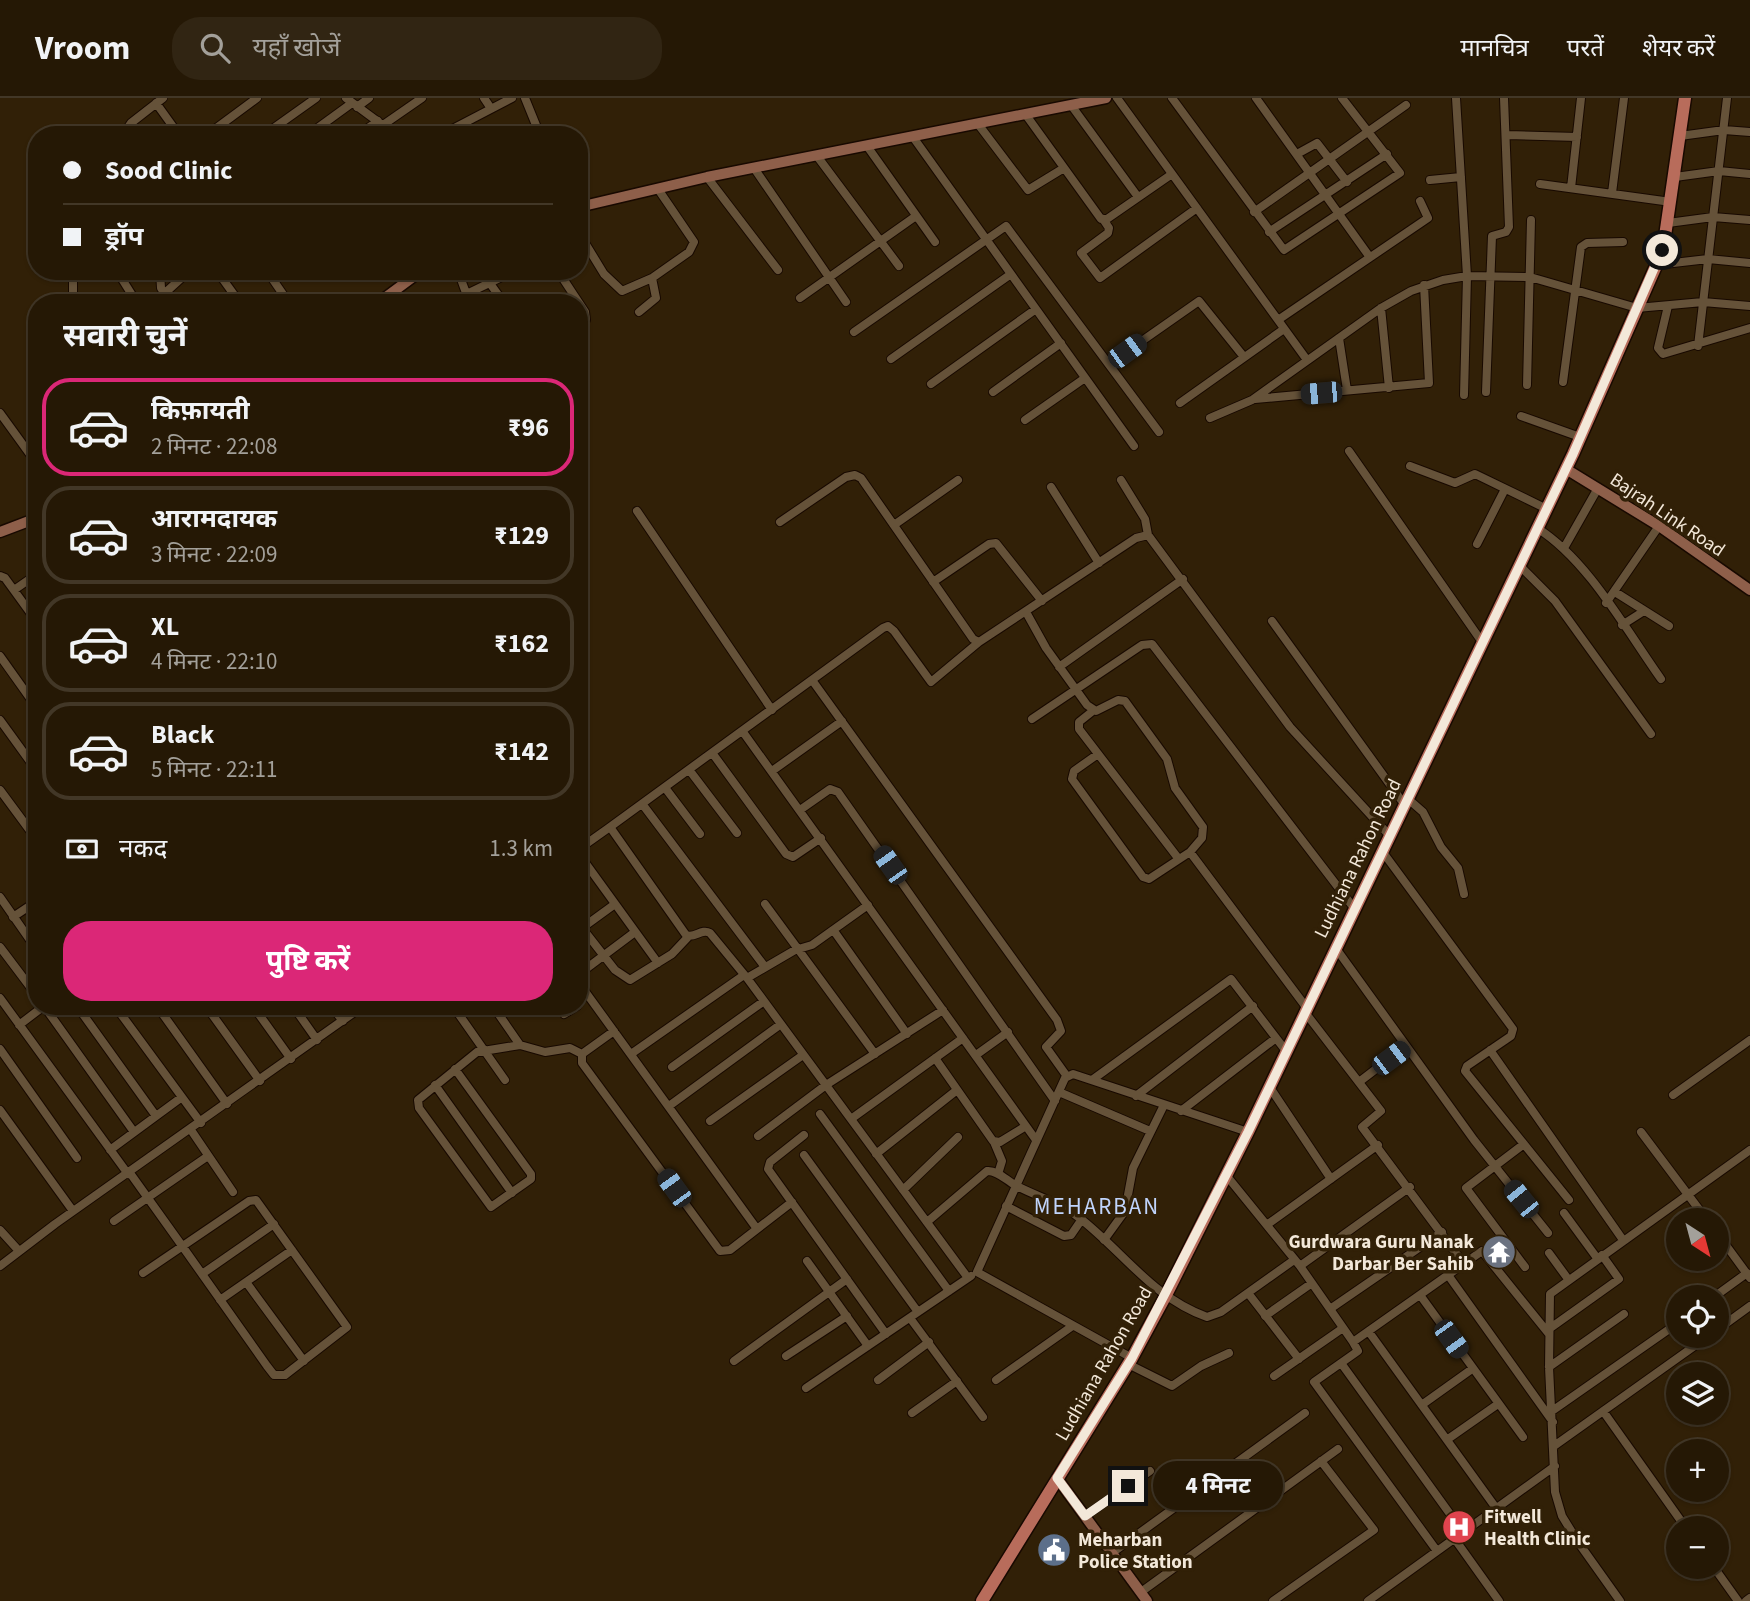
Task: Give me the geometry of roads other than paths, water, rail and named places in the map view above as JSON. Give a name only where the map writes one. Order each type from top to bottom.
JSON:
[{"type":"main road","name":"Ludhiana Rahon Road","points":[[982,1601],[1130,1361],[1165,1297],[1248,1132],[1566,469],[1656,265],[1668,223],[1685,98]]},
{"type":"street","points":[[219,126],[257,98]]},
{"type":"street","points":[[277,126],[316,98]]},
{"type":"street","points":[[320,126],[352,102],[369,98]]},
{"type":"street","points":[[374,126],[422,98]]},
{"type":"street","points":[[484,98],[490,107]]},
{"type":"street","points":[[457,126],[512,98]]},
{"type":"street","points":[[525,98],[536,126]]},
{"type":"street","points":[[588,206],[707,177],[1106,98]]},
{"type":"street","points":[[1117,98],[1307,360]]},
{"type":"street","points":[[1172,98],[1281,249],[1287,250],[1398,176],[1399,169],[1342,98]]},
{"type":"street","points":[[1256,98],[1369,256]]},
{"type":"street","points":[[1456,98],[1467,276],[1464,395]]},
{"type":"street","points":[[1486,392],[1492,236],[1506,232],[1509,227],[1504,98]]},
{"type":"street","points":[[1571,188],[1581,98]]},
{"type":"street","points":[[1612,192],[1624,98]]},
{"type":"street","points":[[1698,346],[1727,98]]},
{"type":"street","points":[[129,126],[160,101],[174,126]]},
{"type":"street","points":[[352,102],[384,126]]},
{"type":"street","points":[[1071,105],[1138,197]]},
{"type":"street","points":[[1254,212],[1406,105]]},
{"type":"street","points":[[1026,114],[1109,228],[1108,233],[1081,253],[1100,278],[1197,208]]},
{"type":"street","points":[[978,124],[1028,190],[1064,168]]},
{"type":"street","points":[[1680,136],[1724,130],[1750,132]]},
{"type":"street","points":[[1507,135],[1577,137]]},
{"type":"street","points":[[913,137],[1134,446]]},
{"type":"street","points":[[1297,154],[1317,144],[1347,181]]},
{"type":"street","points":[[867,146],[935,242]]},
{"type":"street","points":[[1269,232],[1387,154]]},
{"type":"street","points":[[817,156],[899,266]]},
{"type":"street","points":[[754,168],[846,302]]},
{"type":"street","points":[[1675,177],[1719,171],[1750,174]]},
{"type":"street","points":[[1103,219],[1172,173]]},
{"type":"street","points":[[707,177],[778,270]]},
{"type":"street","points":[[1430,180],[1461,177]]},
{"type":"street","points":[[1540,184],[1671,202]]},
{"type":"street","points":[[588,250],[604,274],[622,292],[652,278],[689,252],[694,242],[658,188]]},
{"type":"street","points":[[1278,320],[1428,218],[1420,201]]},
{"type":"street","points":[[800,298],[916,215]]},
{"type":"street","points":[[1668,223],[1713,216],[1750,220]]},
{"type":"street","points":[[1527,386],[1531,220]]},
{"type":"street","points":[[854,332],[1002,226],[1010,228],[1160,432]]},
{"type":"street","points":[[1563,382],[1573,288],[1583,244],[1623,242]]},
{"type":"street","points":[[1656,265],[1708,259],[1750,263]]},
{"type":"street","points":[[891,359],[1011,274]]},
{"type":"street","points":[[1210,418],[1252,400],[1381,308],[1424,285],[1467,276],[1530,277],[1637,308],[1703,302],[1750,306]]},
{"type":"street","points":[[639,312],[656,298],[652,278]]},
{"type":"street","points":[[159,280],[164,293],[179,280]]},
{"type":"street","points":[[390,294],[409,280]]},
{"type":"street","points":[[461,280],[466,293],[494,280]]},
{"type":"street","points":[[489,282],[497,294]]},
{"type":"street","points":[[1252,400],[1425,385],[1430,380],[1424,285]]},
{"type":"street","points":[[1110,364],[1199,301],[1244,357]]},
{"type":"street","points":[[1668,306],[1660,352],[1668,354],[1750,328]]},
{"type":"street","points":[[1381,308],[1389,388]]},
{"type":"street","points":[[931,384],[1036,309]]},
{"type":"street","points":[[1180,403],[1284,328]]},
{"type":"street","points":[[1339,338],[1347,390]]},
{"type":"street","points":[[993,392],[1060,343]]},
{"type":"street","points":[[1025,420],[1085,378]]},
{"type":"street","points":[[0,413],[28,452]]},
{"type":"street","points":[[1521,416],[1580,438]]},
{"type":"street","points":[[1349,451],[1482,642]]},
{"type":"street","points":[[1410,466],[1455,483],[1472,474],[1547,509]]},
{"type":"street","name":"Bajrah Link Road","points":[[1566,469],[1659,526],[1750,590]]},
{"type":"street","points":[[780,522],[846,477],[855,475],[974,639],[979,642]]},
{"type":"street","points":[[894,526],[958,480]]},
{"type":"street","points":[[1121,480],[1145,519],[1148,535],[1290,727],[1389,835]]},
{"type":"street","points":[[1051,487],[1099,563]]},
{"type":"street","points":[[1564,548],[1598,488]]},
{"type":"street","points":[[1477,544],[1505,489]]},
{"type":"street","points":[[637,511],[772,710]]},
{"type":"street","points":[[0,532],[28,521]]},
{"type":"street","points":[[1606,603],[1659,526]]},
{"type":"street","points":[[1537,528],[1564,548],[1661,679]]},
{"type":"street","points":[[588,844],[888,626],[930,682],[979,642],[1136,538],[1148,535]]},
{"type":"street","points":[[933,582],[989,544],[996,543],[1042,601]]},
{"type":"street","points":[[1520,565],[1555,601],[1651,734]]},
{"type":"street","points":[[0,576],[5,578],[28,609]]},
{"type":"street","points":[[1059,667],[1183,579]]},
{"type":"street","points":[[14,590],[28,580]]},
{"type":"street","points":[[1615,592],[1669,626]]},
{"type":"street","points":[[1622,625],[1644,611]]},
{"type":"street","points":[[1026,612],[1059,667],[1094,710]]},
{"type":"street","points":[[1272,621],[1406,801],[1423,813],[1441,847],[1458,868],[1464,894]]},
{"type":"street","points":[[1032,719],[1142,645],[1156,647],[1354,908]]},
{"type":"street","points":[[0,656],[28,695]]},
{"type":"street","points":[[812,680],[1057,1020],[1061,1031],[1046,1047],[1066,1075]]},
{"type":"street","points":[[1097,754],[1074,771],[1072,779],[1143,877],[1149,879],[1190,852],[1202,838],[1203,827],[1175,788],[1167,760],[1122,699],[1094,710],[1078,726],[1178,858]]},
{"type":"street","points":[[0,720],[28,759]]},
{"type":"street","points":[[772,771],[842,721]]},
{"type":"street","points":[[743,732],[1036,1140]]},
{"type":"street","points":[[713,754],[786,854],[793,857],[821,838]]},
{"type":"street","points":[[690,772],[737,833]]},
{"type":"street","points":[[666,789],[699,834]]},
{"type":"street","points":[[800,810],[830,789],[838,792],[1055,1101]]},
{"type":"street","points":[[0,790],[28,828]]},
{"type":"street","points":[[643,805],[765,967]]},
{"type":"street","points":[[610,827],[688,937]]},
{"type":"street","points":[[1381,851],[1513,1029],[1513,1034],[1467,1066],[1465,1071],[1569,1200]]},
{"type":"street","points":[[1190,852],[1382,1112],[1362,1127],[1464,1264]]},
{"type":"street","points":[[588,864],[658,963]]},
{"type":"street","points":[[0,898],[28,938]]},
{"type":"street","points":[[588,921],[615,904]]},
{"type":"street","points":[[765,904],[874,1054]]},
{"type":"street","points":[[631,1054],[746,976],[812,945],[868,905]]},
{"type":"street","points":[[13,917],[28,907]]},
{"type":"street","points":[[588,935],[624,979],[629,980],[658,963],[688,937],[703,931],[710,933],[746,976],[968,1278]]},
{"type":"street","points":[[834,931],[907,1034]]},
{"type":"street","points":[[588,968],[635,932]]},
{"type":"street","points":[[0,947],[28,984]]},
{"type":"street","points":[[1335,947],[1494,1166],[1548,1233]]},
{"type":"street","points":[[1092,1080],[1228,980],[1236,982],[1286,1051]]},
{"type":"street","points":[[588,995],[757,1229]]},
{"type":"street","points":[[0,998],[148,1198],[183,1247],[220,1300],[274,1375],[283,1377],[347,1327],[258,1201],[253,1200],[183,1247],[143,1273]]},
{"type":"street","points":[[672,1067],[764,1001]]},
{"type":"street","points":[[1136,1096],[1253,1006]]},
{"type":"street","points":[[758,1136],[826,1085],[943,1010]]},
{"type":"street","points":[[19,1025],[32,1015]]},
{"type":"street","points":[[50,1015],[134,1132]]},
{"type":"street","points":[[84,1015],[156,1116]]},
{"type":"street","points":[[122,1015],[201,1123]]},
{"type":"street","points":[[163,1015],[228,1104]]},
{"type":"street","points":[[212,1015],[260,1081]]},
{"type":"street","points":[[262,1015],[291,1059]]},
{"type":"street","points":[[299,1015],[317,1040]]},
{"type":"street","points":[[338,1015],[343,1021]]},
{"type":"street","points":[[0,1266],[73,1211],[351,1015]]},
{"type":"street","points":[[459,1015],[505,1080]]},
{"type":"street","points":[[499,1015],[520,1045]]},
{"type":"street","points":[[668,1106],[781,1024]]},
{"type":"street","points":[[582,1054],[614,1031]]},
{"type":"street","points":[[976,1055],[1008,1032]]},
{"type":"street","points":[[851,1119],[963,1038]]},
{"type":"street","points":[[1181,1111],[1276,1038]]},
{"type":"street","points":[[1673,1095],[1750,1040]]},
{"type":"street","points":[[455,1069],[531,1174],[531,1179],[491,1207],[419,1108],[418,1100],[455,1069],[483,1049],[520,1045],[545,1052],[562,1047],[582,1054]]},
{"type":"street","points":[[1359,1082],[1406,1046]]},
{"type":"street","points":[[0,1049],[77,1158]]},
{"type":"street","points":[[1490,1050],[1623,1240]]},
{"type":"street","points":[[582,1054],[582,1063],[720,1251],[727,1252],[792,1202]]},
{"type":"street","points":[[710,1121],[803,1055]]},
{"type":"street","points":[[935,1058],[994,1142],[1002,1161],[998,1174]]},
{"type":"street","points":[[1066,1075],[1073,1074],[1248,1132]]},
{"type":"street","points":[[806,1388],[977,1272],[1066,1075]]},
{"type":"street","points":[[435,1085],[512,1193]]},
{"type":"street","points":[[1269,1086],[1331,1179]]},
{"type":"street","points":[[876,1154],[957,1090]]},
{"type":"street","points":[[1059,1092],[1150,1131]]},
{"type":"street","points":[[110,1150],[182,1097]]},
{"type":"street","points":[[1104,1240],[1125,1211],[1131,1176],[1164,1105]]},
{"type":"street","points":[[0,1110],[73,1211]]},
{"type":"street","points":[[820,1114],[949,1291]]},
{"type":"street","points":[[994,1142],[1000,1142],[1026,1126]]},
{"type":"street","points":[[191,1130],[233,1192]]},
{"type":"street","points":[[1641,1132],[1698,1208]]},
{"type":"street","points":[[804,1135],[767,1165],[886,1334]]},
{"type":"street","points":[[903,1190],[958,1137]]},
{"type":"street","points":[[1524,1144],[1466,1188],[1525,1267]]},
{"type":"street","points":[[1268,1224],[1378,1145]]},
{"type":"street","points":[[1620,1601],[1562,1516],[1555,1492],[1549,1367],[1550,1294],[1750,1150]]},
{"type":"street","points":[[804,1155],[918,1312]]},
{"type":"street","points":[[114,1221],[208,1156]]},
{"type":"street","points":[[927,1222],[987,1171],[998,1174],[1082,1219],[1165,1297],[1211,1317],[1410,1188]]},
{"type":"street","points":[[1226,1175],[1268,1224],[1353,1342],[1358,1351],[1314,1382],[1437,1551]]},
{"type":"street","points":[[1006,1206],[1063,1236],[1070,1235],[1082,1219]]},
{"type":"street","points":[[1549,1331],[1619,1279],[1564,1213]]},
{"type":"street","points":[[202,1274],[274,1224]]},
{"type":"street","points":[[0,1230],[19,1251]]},
{"type":"street","points":[[1330,1309],[1442,1232]]},
{"type":"street","points":[[1729,1249],[1748,1275],[1729,1287]]},
{"type":"street","points":[[220,1300],[292,1250]]},
{"type":"street","points":[[1353,1342],[1482,1251],[1549,1331]]},
{"type":"street","points":[[1549,1253],[1568,1279]]},
{"type":"street","points":[[807,1261],[868,1346]]},
{"type":"street","points":[[977,1272],[1172,1387],[1201,1366],[1229,1353]]},
{"type":"street","points":[[1448,1275],[1553,1422]]},
{"type":"street","points":[[734,1361],[847,1279]]},
{"type":"street","points":[[247,1282],[304,1361]]},
{"type":"street","points":[[1265,1316],[1312,1283]]},
{"type":"street","points":[[1248,1293],[1299,1359]]},
{"type":"street","points":[[1420,1295],[1523,1437]]},
{"type":"street","points":[[1729,1321],[1750,1306]]},
{"type":"street","points":[[1549,1367],[1624,1314]]},
{"type":"street","points":[[786,1356],[846,1316]]},
{"type":"street","points":[[910,1318],[983,1418]]},
{"type":"street","points":[[996,1380],[1071,1327]]},
{"type":"street","points":[[1275,1376],[1343,1328]]},
{"type":"street","points":[[1552,1411],[1666,1331]]},
{"type":"street","points":[[1369,1332],[1496,1508]]},
{"type":"street","points":[[878,1380],[929,1342]]},
{"type":"street","points":[[1554,1446],[1692,1348]]},
{"type":"street","points":[[1341,1363],[1463,1532]]},
{"type":"street","points":[[1423,1404],[1472,1369]]},
{"type":"street","points":[[912,1413],[957,1381]]},
{"type":"street","points":[[1448,1439],[1498,1404]]},
{"type":"street","points":[[1603,1411],[1677,1516]]},
{"type":"street","points":[[1112,1553],[1305,1413]]},
{"type":"street","points":[[1057,1478],[1144,1597],[1338,1449]]},
{"type":"street","points":[[1273,1601],[1374,1530],[1321,1461]]},
{"type":"street","points":[[1368,1601],[1555,1466]]},
{"type":"street","points":[[1085,1516],[1150,1471]]},
{"type":"street","points":[[1454,1538],[1496,1600]]},
{"type":"street","points":[[1722,1579],[1738,1601]]},
{"type":"street","points":[[1745,1601],[1750,1598]]},
{"type":"place","name":"Gurdwara Guru Nanak Darbar Ber Sahib","points":[[1499,1252]]},
{"type":"place","name":"Fitwell Health Clinic","points":[[1459,1527]]},
{"type":"place","name":"Meharban Police Station","points":[[1054,1550]]},
{"type":"district","name":"MEHARBAN","points":[[1097,1206]]}]
